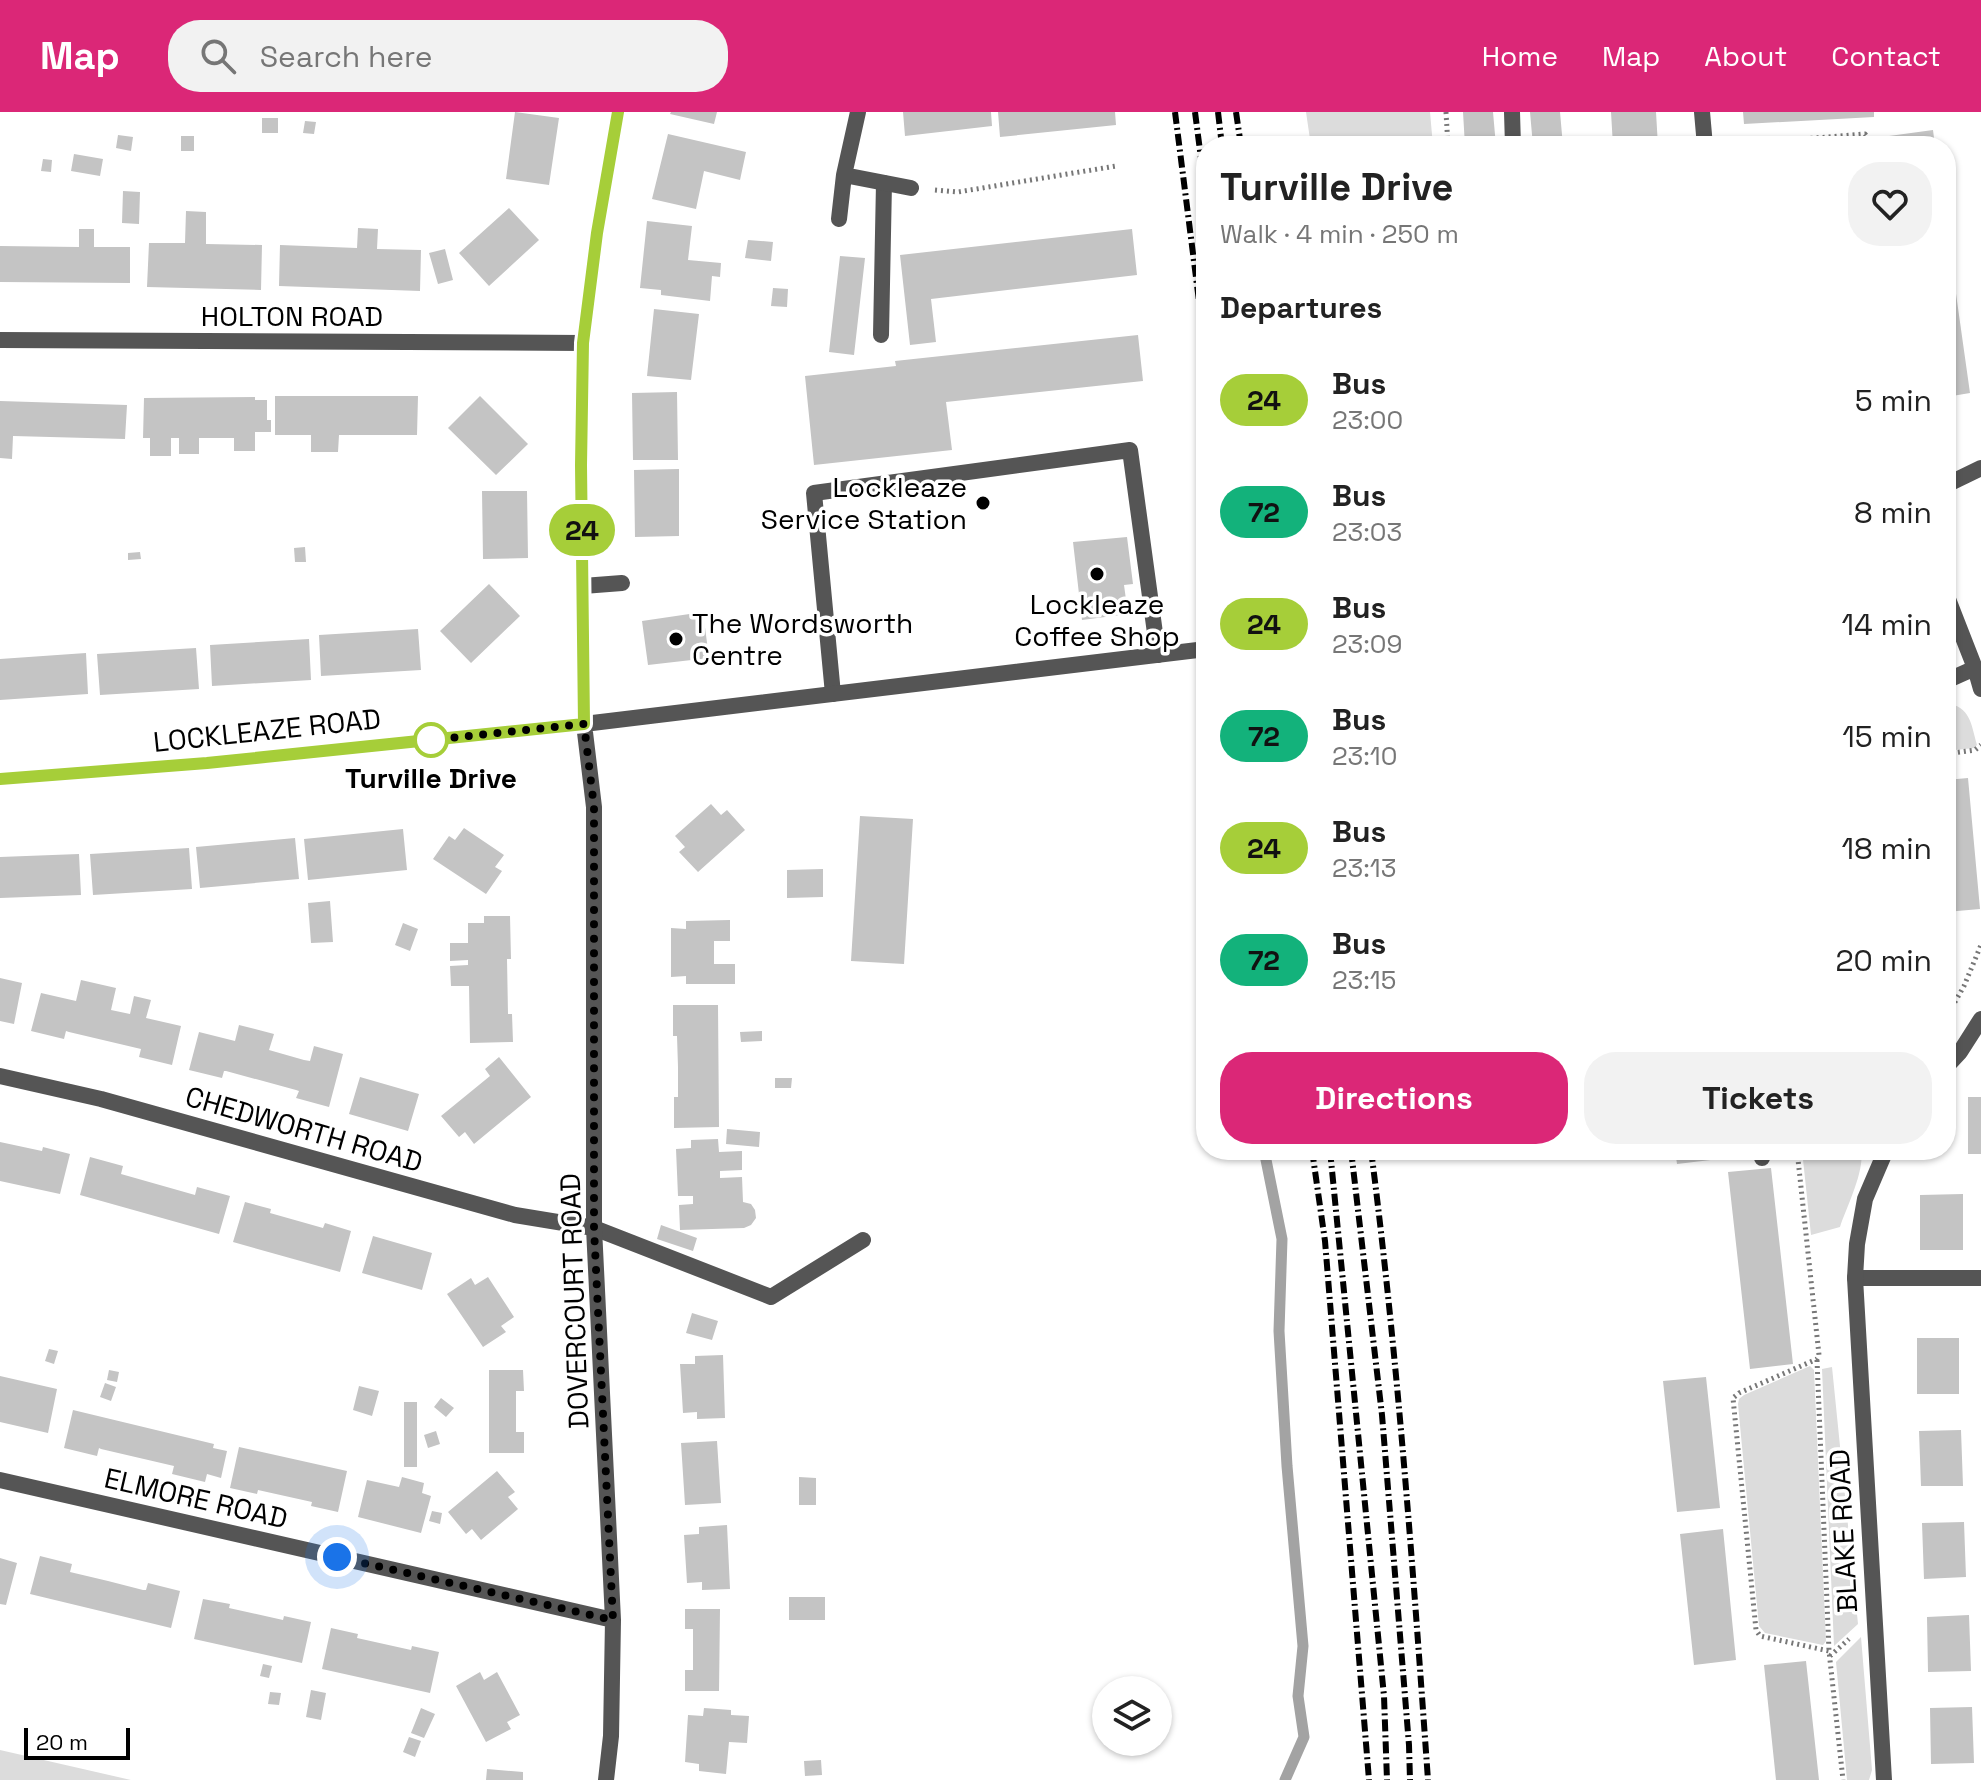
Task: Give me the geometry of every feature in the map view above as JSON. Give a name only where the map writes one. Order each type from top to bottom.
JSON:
[{"type":"street","name":"DOVERCOURT ROAD","points":[[606,1780],[611,1736],[613,1620],[594,1228],[594,807],[584,724],[581,465],[583,343],[597,233],[618,112]]},
{"type":"street","points":[[839,219],[844,175],[858,112]]},
{"type":"street","points":[[1512,112],[1513,136]]},
{"type":"street","points":[[1702,112],[1704,136]]},
{"type":"street","points":[[844,175],[911,188]]},
{"type":"street","points":[[881,335],[884,183]]},
{"type":"street","name":"HOLTON ROAD","points":[[0,340],[583,343]]},
{"type":"street","points":[[833,694],[814,493],[1130,450],[1158,655]]},
{"type":"street","points":[[1956,480],[1981,468]]},
{"type":"street","points":[[583,586],[622,583]]},
{"type":"street","points":[[1956,620],[1981,689]]},
{"type":"street","name":"LOCKLEAZE ROAD","points":[[0,779],[207,763],[584,724],[1196,650]]},
{"type":"street","points":[[1956,677],[1975,668]]},
{"type":"street","points":[[1956,1056],[1981,1019]]},
{"type":"street","name":"CHEDWORTH ROAD","points":[[0,1076],[101,1099],[515,1215],[594,1228],[771,1297],[863,1240]]},
{"type":"street","name":"BLAKE ROAD","points":[[1882,1160],[1865,1199],[1855,1278],[1884,1780]]},
{"type":"street","points":[[1855,1278],[1981,1278]]},
{"type":"street","name":"ELMORE ROAD","points":[[0,1480],[613,1620]]},
{"type":"path","points":[[1446,112],[1447,136]]},
{"type":"path","points":[[1840,136],[1866,136]]},
{"type":"path","points":[[911,188],[958,192],[1116,166]]},
{"type":"path","points":[[1956,753],[1975,750],[1981,745]]},
{"type":"path","points":[[1956,1000],[1981,945]]},
{"type":"path","points":[[1798,1160],[1819,1355],[1829,1651],[1843,1780]]},
{"type":"path","points":[[1817,1359],[1733,1398],[1756,1630],[1760,1636],[1829,1651]]},
{"type":"shaded area","points":[[1306,112],[1430,112],[1432,136],[1310,136]]},
{"type":"shaded area","points":[[1956,706],[1969,718],[1977,745],[1956,750]]},
{"type":"shaded area","points":[[1803,1160],[1862,1160],[1840,1227],[1811,1235]]},
{"type":"shaded area","points":[[1810,1366],[1814,1370],[1826,1641],[1823,1645],[1765,1633],[1759,1626],[1738,1404],[1744,1395]]},
{"type":"shaded area","points":[[1832,1367],[1858,1624],[1834,1646],[1822,1369]]},
{"type":"shaded area","points":[[1861,1637],[1872,1770],[1869,1780],[1847,1780],[1836,1662]]},
{"type":"shaded area","points":[[0,1750],[131,1780],[0,1780]]},
{"type":"building","points":[[515,112],[559,118],[549,185],[506,179]]},
{"type":"building","points":[[671,112],[717,112],[714,124]]},
{"type":"building","points":[[903,112],[991,112],[992,126],[905,136]]},
{"type":"building","points":[[998,112],[1115,112],[1116,125],[1000,137]]},
{"type":"building","points":[[1463,112],[1493,112],[1495,136],[1464,136]]},
{"type":"building","points":[[1530,112],[1560,112],[1562,136],[1532,136]]},
{"type":"building","points":[[1611,112],[1656,112],[1657,136],[1612,136]]},
{"type":"building","points":[[1743,112],[1874,112],[1874,117],[1744,124]]},
{"type":"building","points":[[262,118],[278,118],[278,133],[262,133]]},
{"type":"building","points":[[305,121],[316,122],[314,134],[303,133]]},
{"type":"building","points":[[1933,130],[1934,136],[1889,136]]},
{"type":"building","points":[[668,134],[746,152],[740,180],[704,171],[696,209],[652,199]]},
{"type":"building","points":[[118,135],[133,137],[131,151],[116,148]]},
{"type":"building","points":[[181,136],[194,136],[194,151],[181,151]]},
{"type":"building","points":[[74,154],[103,159],[100,176],[71,171]]},
{"type":"building","points":[[43,159],[52,160],[51,172],[41,171]]},
{"type":"building","points":[[123,191],[140,192],[139,224],[122,223]]},
{"type":"building","points":[[509,208],[539,240],[489,286],[459,253]]},
{"type":"building","points":[[186,211],[206,212],[206,244],[262,245],[261,290],[147,287],[149,243],[185,243]]},
{"type":"building","points":[[647,221],[692,226],[688,260],[721,263],[720,277],[712,276],[710,301],[661,295],[661,290],[640,288]]},
{"type":"building","points":[[358,228],[378,229],[377,249],[421,250],[420,291],[279,286],[280,245],[357,248]]},
{"type":"building","points":[[79,229],[94,229],[94,247],[130,247],[130,283],[0,282],[0,246],[79,247]]},
{"type":"building","points":[[1132,229],[1137,275],[931,299],[936,342],[910,345],[900,255]]},
{"type":"building","points":[[748,240],[773,242],[771,261],[745,258]]},
{"type":"building","points":[[445,249],[453,280],[438,284],[429,253]]},
{"type":"building","points":[[840,256],[865,258],[854,355],[829,352]]},
{"type":"building","points":[[773,288],[788,289],[787,307],[771,306]]},
{"type":"building","points":[[1956,294],[1970,393],[1956,395]]},
{"type":"building","points":[[654,309],[699,314],[691,380],[647,376]]},
{"type":"building","points":[[1138,335],[1143,381],[946,402],[952,450],[814,465],[805,376],[896,366],[895,361]]},
{"type":"building","points":[[677,392],[678,460],[633,460],[632,393]]},
{"type":"building","points":[[275,396],[418,396],[417,435],[339,435],[338,452],[311,452],[311,435],[275,435]]},
{"type":"building","points":[[480,396],[528,444],[496,475],[448,428]]},
{"type":"building","points":[[255,397],[255,400],[267,400],[267,420],[271,420],[271,432],[255,432],[255,451],[234,451],[234,438],[199,438],[199,454],[179,454],[179,438],[171,438],[171,456],[150,456],[150,438],[143,438],[144,398]]},
{"type":"building","points":[[0,401],[127,405],[125,439],[13,436],[12,459],[0,458]]},
{"type":"building","points":[[679,469],[679,536],[635,537],[634,470]]},
{"type":"building","points":[[482,491],[527,491],[528,558],[483,559]]},
{"type":"building","points":[[1127,537],[1133,584],[1124,585],[1128,614],[1082,620],[1073,542]]},
{"type":"building","points":[[305,547],[306,562],[295,562],[294,548]]},
{"type":"building","points":[[140,552],[141,559],[128,560],[128,553]]},
{"type":"building","points":[[489,584],[520,616],[471,663],[440,631]]},
{"type":"building","name":"The Wordsworth Centre","points":[[703,612],[709,658],[648,665],[642,621]]},
{"type":"building","points":[[418,629],[421,670],[321,676],[319,635]]},
{"type":"building","points":[[309,639],[311,680],[212,686],[210,645]]},
{"type":"building","points":[[196,648],[199,689],[100,695],[97,654]]},
{"type":"building","points":[[86,653],[88,694],[0,700],[0,659]]},
{"type":"building","points":[[1968,778],[1980,909],[1956,911],[1956,779]]},
{"type":"building","points":[[711,804],[721,815],[727,810],[745,830],[698,872],[679,852],[685,847],[675,836]]},
{"type":"building","points":[[860,816],[913,819],[904,964],[851,961]]},
{"type":"building","points":[[464,828],[504,855],[495,867],[502,871],[486,894],[433,859],[449,836],[455,840]]},
{"type":"building","points":[[403,829],[407,870],[308,880],[304,839]]},
{"type":"building","points":[[295,838],[299,879],[200,888],[196,847]]},
{"type":"building","points":[[189,848],[192,889],[93,895],[90,854]]},
{"type":"building","points":[[79,854],[81,895],[0,898],[0,857]]},
{"type":"building","points":[[823,869],[823,897],[787,898],[787,870]]},
{"type":"building","points":[[330,901],[333,942],[311,943],[308,903]]},
{"type":"building","points":[[484,916],[510,916],[508,1014],[512,1014],[513,1042],[470,1043],[469,986],[451,986],[450,966],[468,965],[468,960],[450,961],[450,943],[468,943],[468,923],[484,923]]},
{"type":"building","points":[[730,920],[730,941],[714,941],[714,964],[735,964],[735,984],[686,984],[686,976],[671,977],[671,928],[686,929],[686,921]]},
{"type":"building","points":[[403,923],[418,929],[410,951],[395,945]]},
{"type":"building","points":[[0,978],[22,983],[14,1024],[0,1021]]},
{"type":"building","points":[[81,980],[116,988],[111,1010],[130,1014],[134,996],[151,1000],[146,1018],[181,1026],[172,1065],[139,1057],[141,1049],[66,1031],[64,1039],[31,1031],[41,993],[76,1001]]},
{"type":"building","points":[[673,1005],[718,1005],[719,1127],[674,1128],[678,1067],[677,1036],[673,1036]]},
{"type":"building","points":[[239,1025],[274,1034],[269,1050],[304,1060],[310,1061],[314,1046],[343,1054],[329,1107],[296,1098],[299,1091],[226,1071],[222,1078],[189,1070],[199,1032],[235,1041]]},
{"type":"building","points":[[762,1031],[762,1041],[741,1042],[740,1032]]},
{"type":"building","points":[[499,1057],[531,1097],[474,1144],[465,1132],[459,1137],[441,1116],[490,1076],[485,1069]]},
{"type":"building","points":[[360,1077],[419,1094],[408,1131],[349,1114]]},
{"type":"building","points":[[775,1078],[792,1078],[791,1088],[775,1088]]},
{"type":"building","points":[[1968,1097],[1981,1097],[1981,1154],[1968,1154]]},
{"type":"building","points":[[727,1129],[760,1132],[759,1147],[726,1144]]},
{"type":"building","points":[[718,1139],[719,1152],[742,1151],[742,1170],[720,1171],[720,1178],[742,1177],[743,1202],[751,1204],[756,1218],[744,1228],[680,1230],[679,1205],[693,1204],[693,1196],[678,1196],[676,1149],[691,1148],[691,1140]]},
{"type":"building","points":[[0,1142],[70,1154],[60,1194],[0,1181]]},
{"type":"building","points":[[90,1157],[123,1166],[121,1174],[195,1195],[197,1187],[230,1196],[219,1234],[80,1195]]},
{"type":"building","points":[[1676,1160],[1711,1160],[1677,1164]]},
{"type":"building","points":[[1771,1168],[1793,1364],[1750,1369],[1728,1172]]},
{"type":"building","points":[[1963,1194],[1963,1250],[1920,1250],[1920,1195]]},
{"type":"building","points":[[245,1202],[271,1209],[270,1213],[323,1228],[325,1223],[351,1231],[340,1272],[233,1242]]},
{"type":"building","points":[[661,1225],[697,1238],[693,1251],[657,1239]]},
{"type":"building","points":[[373,1236],[432,1253],[422,1290],[362,1273]]},
{"type":"building","points":[[488,1277],[514,1317],[501,1326],[506,1332],[483,1347],[447,1294],[471,1278],[475,1285]]},
{"type":"building","points":[[692,1313],[718,1321],[712,1340],[686,1333]]},
{"type":"building","points":[[1917,1338],[1959,1338],[1959,1394],[1917,1394]]},
{"type":"building","points":[[49,1349],[58,1351],[54,1364],[45,1361]]},
{"type":"building","points":[[723,1355],[725,1418],[697,1419],[697,1412],[683,1413],[680,1364],[695,1364],[695,1356]]},
{"type":"building","points":[[109,1370],[119,1372],[117,1382],[107,1380]]},
{"type":"building","points":[[489,1370],[523,1370],[524,1391],[516,1391],[516,1432],[524,1432],[524,1453],[489,1453]]},
{"type":"building","points":[[0,1376],[57,1389],[48,1433],[0,1422]]},
{"type":"building","points":[[1706,1377],[1720,1508],[1677,1512],[1663,1381]]},
{"type":"building","points":[[105,1383],[116,1387],[111,1401],[100,1397]]},
{"type":"building","points":[[359,1386],[379,1391],[372,1416],[353,1410]]},
{"type":"building","points":[[441,1398],[454,1408],[446,1417],[434,1407]]},
{"type":"building","points":[[404,1402],[417,1402],[417,1467],[404,1467]]},
{"type":"building","points":[[73,1410],[214,1444],[213,1448],[227,1451],[221,1478],[207,1474],[205,1482],[172,1474],[174,1466],[99,1448],[97,1456],[64,1448]]},
{"type":"building","points":[[1961,1430],[1963,1486],[1921,1486],[1919,1431]]},
{"type":"building","points":[[436,1431],[440,1444],[428,1448],[424,1435]]},
{"type":"building","points":[[717,1441],[721,1503],[685,1505],[681,1443]]},
{"type":"building","points":[[239,1447],[347,1471],[338,1512],[311,1506],[312,1502],[258,1490],[257,1494],[230,1488]]},
{"type":"building","points":[[497,1471],[515,1492],[508,1497],[518,1509],[481,1540],[472,1529],[466,1534],[448,1512]]},
{"type":"building","points":[[402,1477],[424,1483],[422,1493],[431,1496],[421,1533],[358,1517],[367,1480],[399,1487]]},
{"type":"building","points":[[799,1477],[816,1478],[816,1505],[799,1505]]},
{"type":"building","points":[[432,1511],[442,1513],[440,1524],[429,1521]]},
{"type":"building","points":[[1964,1522],[1966,1577],[1924,1579],[1922,1523]]},
{"type":"building","points":[[727,1525],[730,1589],[702,1590],[702,1582],[687,1583],[684,1535],[699,1534],[699,1527]]},
{"type":"building","points":[[1723,1529],[1736,1660],[1694,1665],[1680,1534]]},
{"type":"building","points":[[40,1556],[72,1564],[70,1572],[143,1590],[146,1590],[148,1583],[180,1591],[171,1628],[30,1594]]},
{"type":"building","points":[[0,1558],[17,1563],[6,1605],[0,1604]]},
{"type":"building","points":[[789,1597],[825,1597],[825,1620],[789,1620]]},
{"type":"building","points":[[203,1599],[283,1620],[284,1616],[311,1622],[302,1663],[194,1639]]},
{"type":"building","points":[[685,1609],[720,1609],[719,1691],[685,1691],[685,1670],[693,1670],[693,1629],[685,1629]]},
{"type":"building","points":[[1969,1615],[1971,1671],[1928,1672],[1927,1617]]},
{"type":"building","points":[[331,1628],[358,1634],[357,1638],[411,1650],[412,1646],[439,1652],[430,1693],[322,1669]]},
{"type":"building","points":[[1806,1661],[1819,1780],[1776,1780],[1764,1665]]},
{"type":"building","points":[[263,1664],[272,1666],[269,1678],[260,1676]]},
{"type":"building","points":[[480,1672],[484,1680],[497,1672],[520,1715],[507,1722],[511,1729],[486,1742],[456,1686]]},
{"type":"building","points":[[311,1690],[326,1693],[321,1720],[306,1717]]},
{"type":"building","points":[[270,1692],[281,1693],[279,1705],[268,1704]]},
{"type":"building","points":[[1972,1707],[1974,1763],[1931,1764],[1930,1708]]},
{"type":"building","points":[[421,1708],[435,1714],[424,1738],[411,1733]]},
{"type":"building","points":[[704,1708],[731,1710],[731,1715],[749,1716],[747,1743],[729,1742],[726,1774],[699,1771],[699,1764],[685,1762],[688,1715],[703,1716]]},
{"type":"building","points":[[409,1737],[421,1741],[415,1757],[403,1752]]},
{"type":"building","points":[[821,1760],[822,1775],[805,1776],[804,1761]]},
{"type":"building","points":[[487,1769],[523,1772],[523,1780],[486,1780]]},
{"type":"waterway","points":[[1266,1160],[1282,1239],[1279,1331],[1303,1646],[1298,1696],[1304,1737],[1285,1780]]},
{"type":"railway","points":[[1175,112],[1196,277]]},
{"type":"railway","points":[[1195,112],[1198,136]]},
{"type":"railway","points":[[1218,112],[1221,136]]},
{"type":"railway","points":[[1236,112],[1240,136]]},
{"type":"railway","points":[[1313,1160],[1325,1241],[1369,1780]]},
{"type":"railway","points":[[1331,1160],[1384,1696],[1387,1780]]},
{"type":"railway","points":[[1352,1160],[1382,1415],[1410,1780]]},
{"type":"railway","points":[[1372,1160],[1397,1386],[1428,1780]]},
{"type":"bus line","name":"24","points":[[0,779],[207,763],[584,724],[583,343],[597,233],[618,112]]},
{"type":"place","name":"Lockleaze Service Station","points":[[983,503]]},
{"type":"place","name":"Lockleaze Coffee Shop","points":[[1097,574]]},
{"type":"place","name":"The Wordsworth Centre","points":[[676,639]]},
{"type":"place","name":"Turville Drive","points":[[431,740]]},
{"type":"route","points":[[337,1557],[613,1620],[594,1228],[594,807],[584,724],[431,740]]}]
